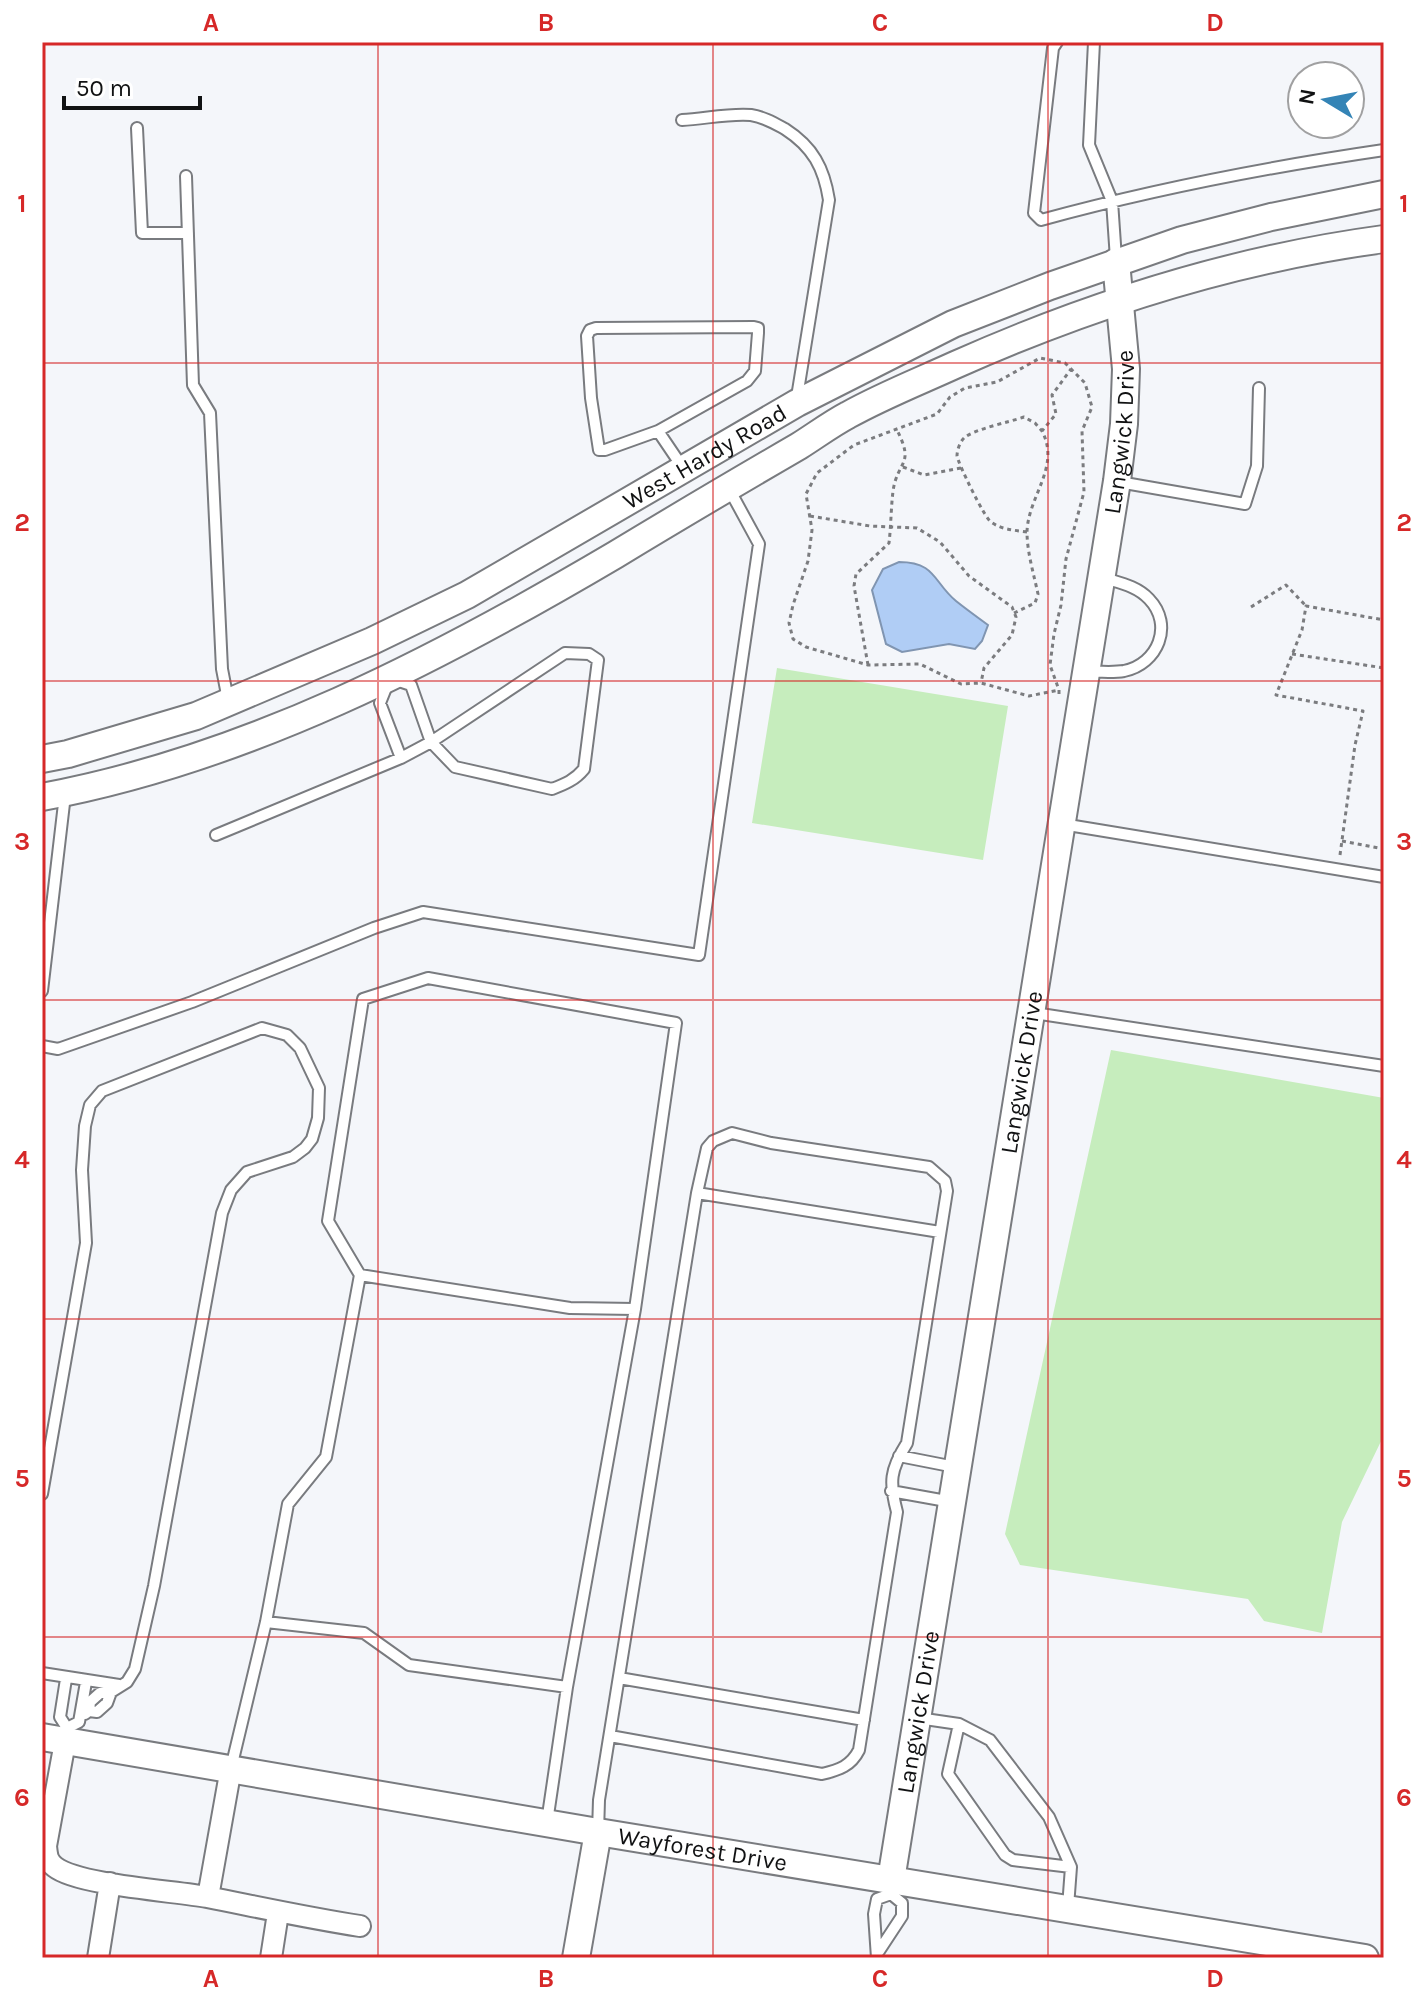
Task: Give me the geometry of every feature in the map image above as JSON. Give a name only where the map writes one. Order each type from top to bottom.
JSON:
[{"type":"street","name":"West Hardy Road","points":[[42,759],[196,716],[372,641],[467,595],[797,403],[953,324],[1182,240],[1271,217],[1384,194]]},
{"type":"street","name":"West Hardy Road","points":[[53,795],[138,774],[211,750],[299,718],[390,678],[584,572],[849,414],[1016,338],[1120,299],[1273,258],[1384,239]]},
{"type":"street","name":"Langwick Drive","points":[[891,1887],[1117,481],[1124,424],[1126,369],[1116,262]]},
{"type":"street","points":[[797,403],[803,444]]},
{"type":"street","points":[[372,641],[390,678]]},
{"type":"street","points":[[53,795],[68,754]]},
{"type":"street","points":[[58,1736],[46,1846],[47,1858],[55,1868],[110,1883],[208,1897],[278,1913],[360,1926]]},
{"type":"street","name":"Wayforest Drive","points":[[58,1736],[891,1887],[1068,1909],[1297,1952],[1365,1958]]},
{"type":"street","points":[[208,1897],[231,1768]]},
{"type":"street","points":[[576,1958],[598,1832]]},
{"type":"street","points":[[98,1958],[110,1883]]},
{"type":"street","points":[[271,1958],[278,1913]]},
{"type":"lane","points":[[1057,42],[1053,48],[1034,213],[1041,220],[1267,167],[1384,150]]},
{"type":"lane","points":[[1094,42],[1089,145],[1112,201],[1116,262]]},
{"type":"lane","points":[[682,120],[750,115],[769,120],[799,138],[815,156],[825,177],[829,200],[797,403]]},
{"type":"lane","points":[[137,128],[142,233],[188,233]]},
{"type":"lane","points":[[186,176],[193,385],[210,413],[222,669],[228,702]]},
{"type":"lane","points":[[758,328],[753,376],[658,431],[599,450],[591,398],[587,336],[590,330],[758,328]]},
{"type":"lane","points":[[1117,481],[1245,504],[1257,466],[1259,388]]},
{"type":"lane","points":[[658,431],[683,468]]},
{"type":"lane","points":[[42,1046],[58,1049],[192,1002],[374,928],[423,912],[699,955],[759,544],[728,487]]},
{"type":"lane","points":[[1085,672],[1124,671],[1140,665],[1152,654],[1161,636],[1162,619],[1147,597],[1134,587],[1102,578]]},
{"type":"lane","points":[[216,835],[401,758],[431,742],[565,653],[589,654],[598,660],[584,769],[577,778],[552,789],[455,767],[431,742],[411,685],[390,678],[380,703],[401,758]]},
{"type":"lane","points":[[42,991],[53,795]]},
{"type":"lane","points":[[1061,824],[1384,877]]},
{"type":"lane","points":[[231,1768],[266,1622],[288,1504],[326,1457],[360,1275],[328,1221],[363,999],[428,978],[676,1023],[635,1309],[567,1687],[547,1823]]},
{"type":"lane","points":[[1030,1012],[1384,1066]]},
{"type":"lane","points":[[42,1494],[48,1431],[86,1243],[82,1170],[87,1113],[102,1091],[262,1028],[279,1030],[300,1048],[319,1088],[320,1107],[315,1129],[312,1139],[300,1153],[247,1172],[231,1190],[222,1213],[154,1586],[135,1669],[127,1682],[115,1689],[97,1712],[84,1714]]},
{"type":"lane","points":[[598,1832],[599,1800],[697,1193],[707,1148],[713,1141],[732,1133],[771,1143],[929,1167],[945,1181],[947,1191],[907,1443],[892,1472],[891,1491],[897,1512],[859,1750],[855,1758],[845,1767],[822,1774],[610,1736]]},
{"type":"lane","points":[[697,1193],[940,1232]]},
{"type":"lane","points":[[360,1275],[570,1308],[635,1309]]},
{"type":"lane","points":[[899,1456],[957,1467]]},
{"type":"lane","points":[[891,1491],[952,1502]]},
{"type":"lane","points":[[266,1622],[364,1633],[409,1665],[567,1687]]},
{"type":"lane","points":[[42,1673],[115,1689]]},
{"type":"lane","points":[[619,1678],[864,1720]]},
{"type":"lane","points":[[58,1736],[66,1679]]},
{"type":"lane","points":[[58,1736],[79,1722],[84,1714],[86,1682]]},
{"type":"lane","points":[[917,1718],[959,1724],[990,1740],[1049,1817],[1071,1867],[1068,1909]]},
{"type":"lane","points":[[959,1724],[948,1774],[1005,1855],[1013,1860],[1071,1867]]},
{"type":"lane","points":[[891,1887],[902,1903],[902,1916],[878,1954],[874,1914],[877,1899],[891,1887]]},
{"type":"path","points":[[1058,704],[1059,690],[1050,665],[1066,559],[1084,492],[1082,431],[1092,407],[1085,383],[1065,363],[1040,358],[997,382],[965,388],[950,397],[937,414],[854,445],[817,473],[806,494],[812,530],[808,561],[789,623],[793,639],[806,647],[868,665],[920,664],[961,684],[981,683],[1029,696],[1059,690]]},
{"type":"path","points":[[1042,431],[1056,414],[1052,395],[1071,369]]},
{"type":"path","points":[[1014,613],[1035,603],[1038,594],[1027,532],[1048,467],[1048,443],[1035,423],[1024,417],[964,438],[958,448],[961,468],[989,521],[1004,529],[1027,532]]},
{"type":"path","points":[[868,665],[854,586],[856,574],[889,543],[894,488],[906,462],[905,447],[897,430]]},
{"type":"path","points":[[903,467],[924,475],[961,468]]},
{"type":"path","points":[[810,516],[870,526],[917,528],[940,542],[969,576],[1012,607],[1016,617],[1012,635],[984,668],[981,683]]},
{"type":"path","points":[[1251,607],[1286,585],[1306,606],[1384,620]]},
{"type":"path","points":[[1306,606],[1302,630],[1276,695],[1363,711],[1338,870]]},
{"type":"path","points":[[1292,654],[1384,668]]},
{"type":"path","points":[[1342,841],[1384,849]]},
{"type":"green space","points":[[777,668],[1008,706],[983,860],[752,823]]},
{"type":"green space","points":[[1111,1050],[1384,1098],[1384,1435],[1342,1522],[1322,1633],[1264,1621],[1248,1599],[1020,1565],[1005,1534]]},
{"type":"water","points":[[899,562],[927,569],[948,594],[988,625],[975,649],[949,644],[902,652],[886,644],[872,590],[883,569]]}]
